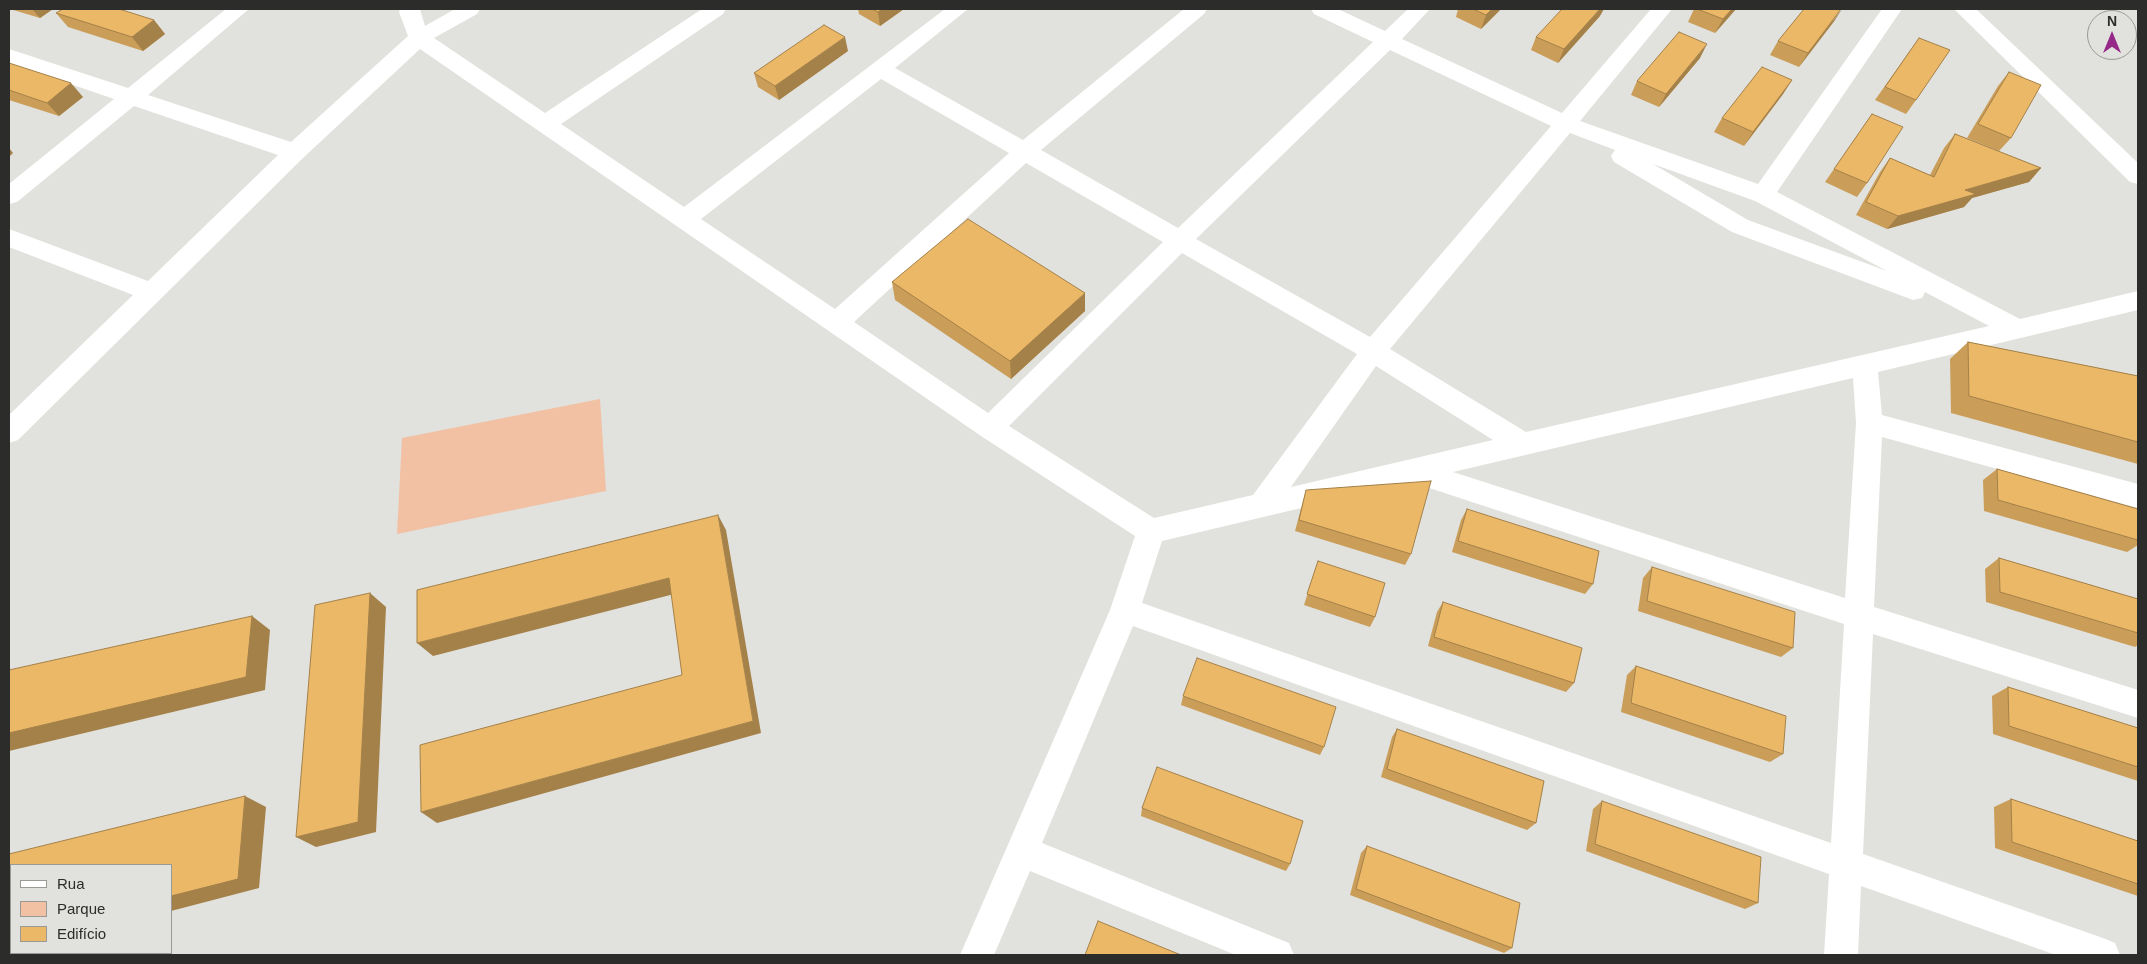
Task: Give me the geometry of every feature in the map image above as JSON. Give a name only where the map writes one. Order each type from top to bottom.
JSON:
[{"type":"street","points":[[9,196],[239,9]]},
{"type":"street","points":[[9,432],[295,152],[419,38],[470,9]]},
{"type":"street","points":[[545,124],[716,9]]},
{"type":"street","points":[[684,219],[958,9]]},
{"type":"street","points":[[836,323],[1024,152],[1197,9]]},
{"type":"street","points":[[1322,9],[1564,123],[1763,195],[2017,329]]},
{"type":"street","points":[[990,428],[1180,240],[1420,9]]},
{"type":"street","points":[[1262,505],[1373,351],[1662,9]]},
{"type":"street","points":[[1763,195],[1892,9]]},
{"type":"street","points":[[1964,9],[2138,176]]},
{"type":"street","points":[[405,10],[419,38],[990,428],[1151,531],[2138,301]]},
{"type":"street","points":[[9,56],[295,152]]},
{"type":"street","points":[[879,68],[1373,351],[1522,444]]},
{"type":"street","points":[[1564,123],[1740,226],[2017,329]]},
{"type":"street","points":[[9,238],[152,292]]},
{"type":"street","points":[[1841,955],[1870,422],[1865,365]]},
{"type":"street","points":[[1870,422],[2138,496]]},
{"type":"street","points":[[1410,470],[1859,616],[2138,704]]},
{"type":"street","points":[[977,955],[1125,610],[1151,531]]},
{"type":"street","points":[[1125,610],[2103,955]]},
{"type":"street","points":[[1022,851],[1277,955]]},
{"type":"green space","points":[[600,399],[606,491],[397,534],[402,438]]},
{"type":"building","points":[[63,9],[119,9],[154,20],[132,37],[56,13]]},
{"type":"building","points":[[1473,9],[1492,9],[1486,15]]},
{"type":"building","points":[[1562,9],[1600,9],[1564,49],[1536,37]]},
{"type":"building","points":[[1697,9],[1732,9],[1723,19]]},
{"type":"building","points":[[1804,9],[1841,9],[1808,53],[1778,41]]},
{"type":"building","points":[[824,25],[845,37],[775,86],[754,73]]},
{"type":"building","points":[[1679,32],[1707,44],[1666,94],[1637,81]]},
{"type":"building","points":[[1919,38],[1950,50],[1916,100],[1885,87]]},
{"type":"building","points":[[9,63],[71,83],[47,103],[9,90]]},
{"type":"building","points":[[1762,67],[1792,80],[1753,132],[1722,118]]},
{"type":"building","points":[[2009,72],[2041,85],[2011,138],[1978,124]]},
{"type":"building","points":[[1872,114],[1903,127],[1867,183],[1834,169]]},
{"type":"building","points":[[1955,134],[2041,168],[1965,190],[1976,194],[1898,216],[1866,202],[1890,158],[1934,177]]},
{"type":"building","points":[[968,219],[1085,293],[1010,361],[892,282]]},
{"type":"building","points":[[1968,342],[2138,376],[2138,442],[1969,396]]},
{"type":"building","points":[[1997,469],[2138,509],[2138,540],[1998,500]]},
{"type":"building","points":[[1431,481],[1411,554],[1299,520],[1306,490]]},
{"type":"building","points":[[1467,509],[1599,551],[1593,584],[1458,541]]},
{"type":"building","points":[[718,515],[753,721],[421,812],[420,745],[682,675],[669,578],[417,643],[417,590]]},
{"type":"building","points":[[1999,558],[2138,599],[2138,633],[2000,592]]},
{"type":"building","points":[[1318,561],[1385,583],[1375,617],[1307,594]]},
{"type":"building","points":[[1652,567],[1795,612],[1793,648],[1647,601]]},
{"type":"building","points":[[370,593],[358,822],[296,837],[315,605]]},
{"type":"building","points":[[1443,602],[1582,648],[1574,683],[1434,637]]},
{"type":"building","points":[[252,616],[246,677],[9,733],[9,670]]},
{"type":"building","points":[[1197,658],[1336,707],[1324,747],[1183,696]]},
{"type":"building","points":[[1636,666],[1786,716],[1783,754],[1631,703]]},
{"type":"building","points":[[2008,687],[2138,728],[2138,767],[2009,726]]},
{"type":"building","points":[[1397,729],[1544,781],[1536,823],[1387,769]]},
{"type":"building","points":[[1157,767],[1303,821],[1290,864],[1142,808]]},
{"type":"building","points":[[245,796],[238,879],[172,896],[172,864],[10,864],[10,937],[9,854]]},
{"type":"building","points":[[2011,799],[2138,841],[2138,884],[2012,842]]},
{"type":"building","points":[[1602,801],[1761,857],[1758,903],[1595,844]]},
{"type":"building","points":[[1367,846],[1520,903],[1512,948],[1356,889]]},
{"type":"building","points":[[1098,921],[1181,955],[1085,955]]}]
